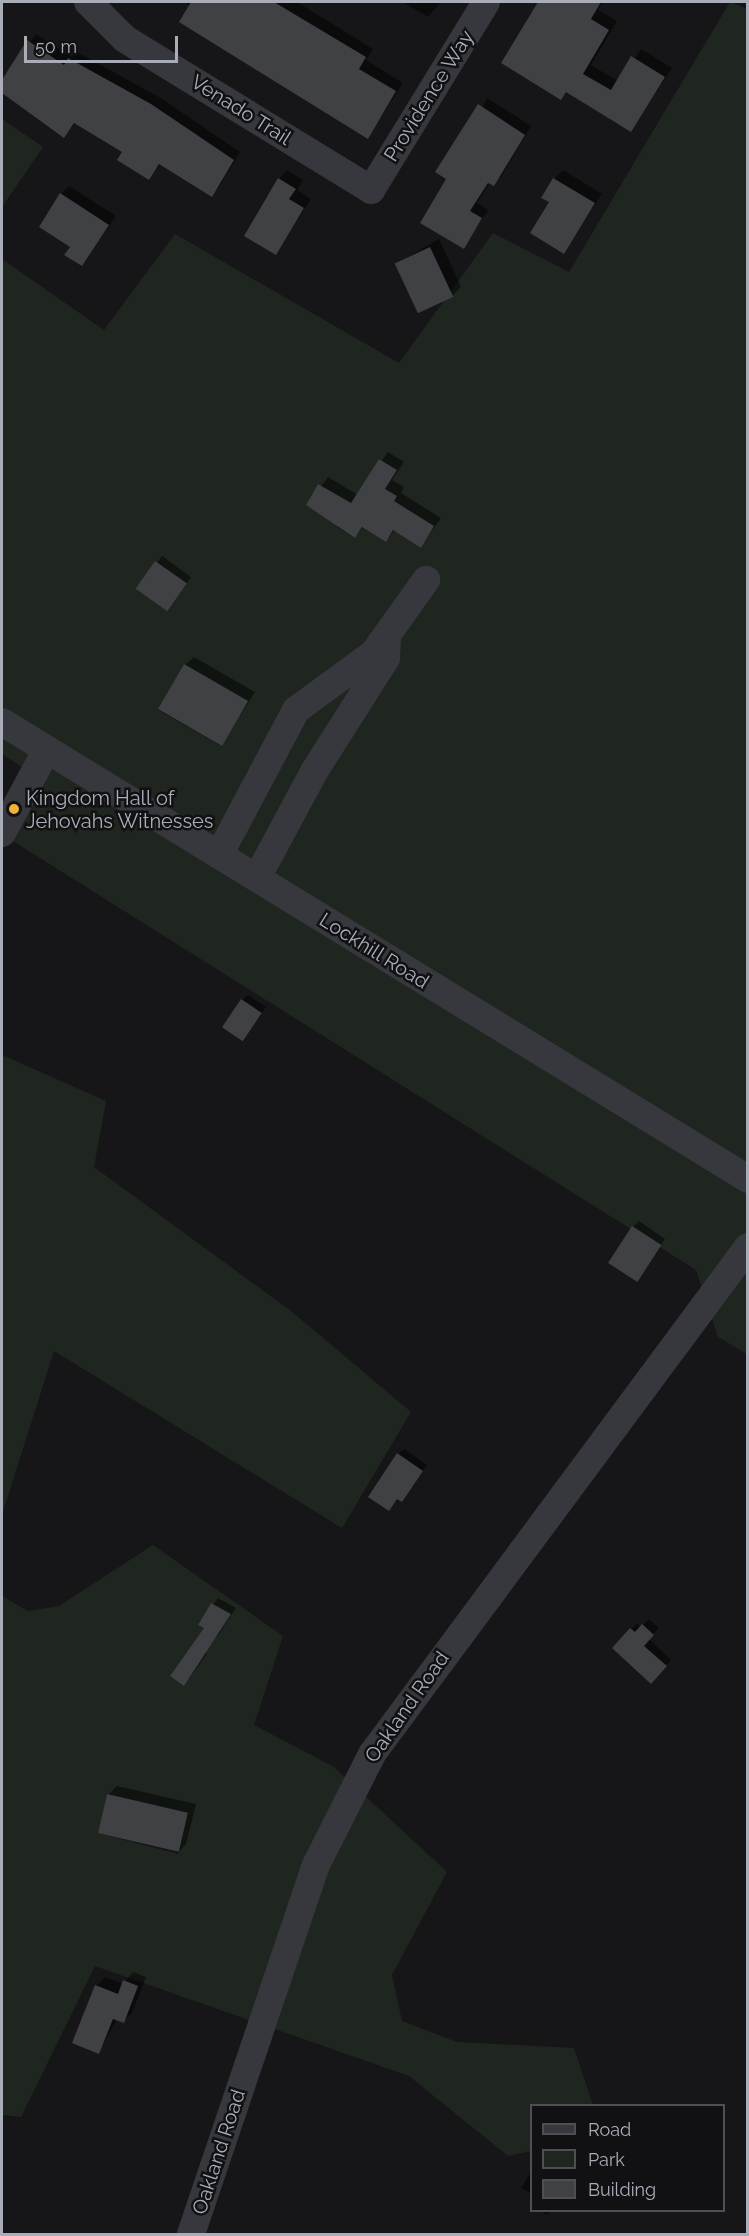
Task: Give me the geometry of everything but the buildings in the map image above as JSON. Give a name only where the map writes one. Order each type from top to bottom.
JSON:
[{"type":"street","name":"Venado Trail","points":[[88,2],[125,39],[371,190]]},
{"type":"street","name":"Providence Way","points":[[371,190],[486,2]]},
{"type":"street","points":[[219,855],[296,710],[374,654],[426,580]]},
{"type":"street","points":[[257,878],[315,770],[387,658],[387,637]]},
{"type":"street","name":"Lockhill Road","points":[[2,722],[747,1179]]},
{"type":"street","points":[[2,832],[12,792],[47,749]]},
{"type":"street","name":"Oakland Road","points":[[191,2235],[316,1865],[372,1754],[747,1247]]},
{"type":"green space","points":[[730,2],[747,9],[747,1354],[718,1337],[696,1270],[8,838],[44,781],[2,754],[2,259],[104,330],[175,234],[399,363],[493,233],[569,272]],"holes":[[[379,459],[397,470],[385,489],[397,496],[394,501],[434,526],[421,548],[393,530],[386,542],[362,527],[355,538],[337,527]],[[318,484],[333,492],[320,513],[306,505]],[[155,561],[187,583],[168,611],[136,589]],[[184,664],[247,701],[221,746],[158,710]]]},
{"type":"green space","points":[[2,119],[43,147],[2,207]]},
{"type":"green space","points":[[2,1055],[106,1101],[94,1167],[291,1311],[411,1412],[342,1528],[54,1351],[2,1515]]},
{"type":"green space","points":[[153,1545],[283,1636],[254,1725],[334,1767],[447,1872],[392,1975],[402,2021],[457,2042],[574,2048],[593,2104],[530,2104],[530,2151],[508,2156],[409,2076],[95,1966],[21,2117],[2,2115],[2,1596],[28,1611],[59,1606]],"holes":[[[211,1603],[231,1614],[218,1636],[198,1625]],[[193,1644],[207,1654],[184,1686],[170,1676]],[[107,1794],[188,1813],[178,1854],[98,1833]]]},
{"type":"place","name":"Kingdom Hall of Jehovahs Witnesses","points":[[14,809]]}]
